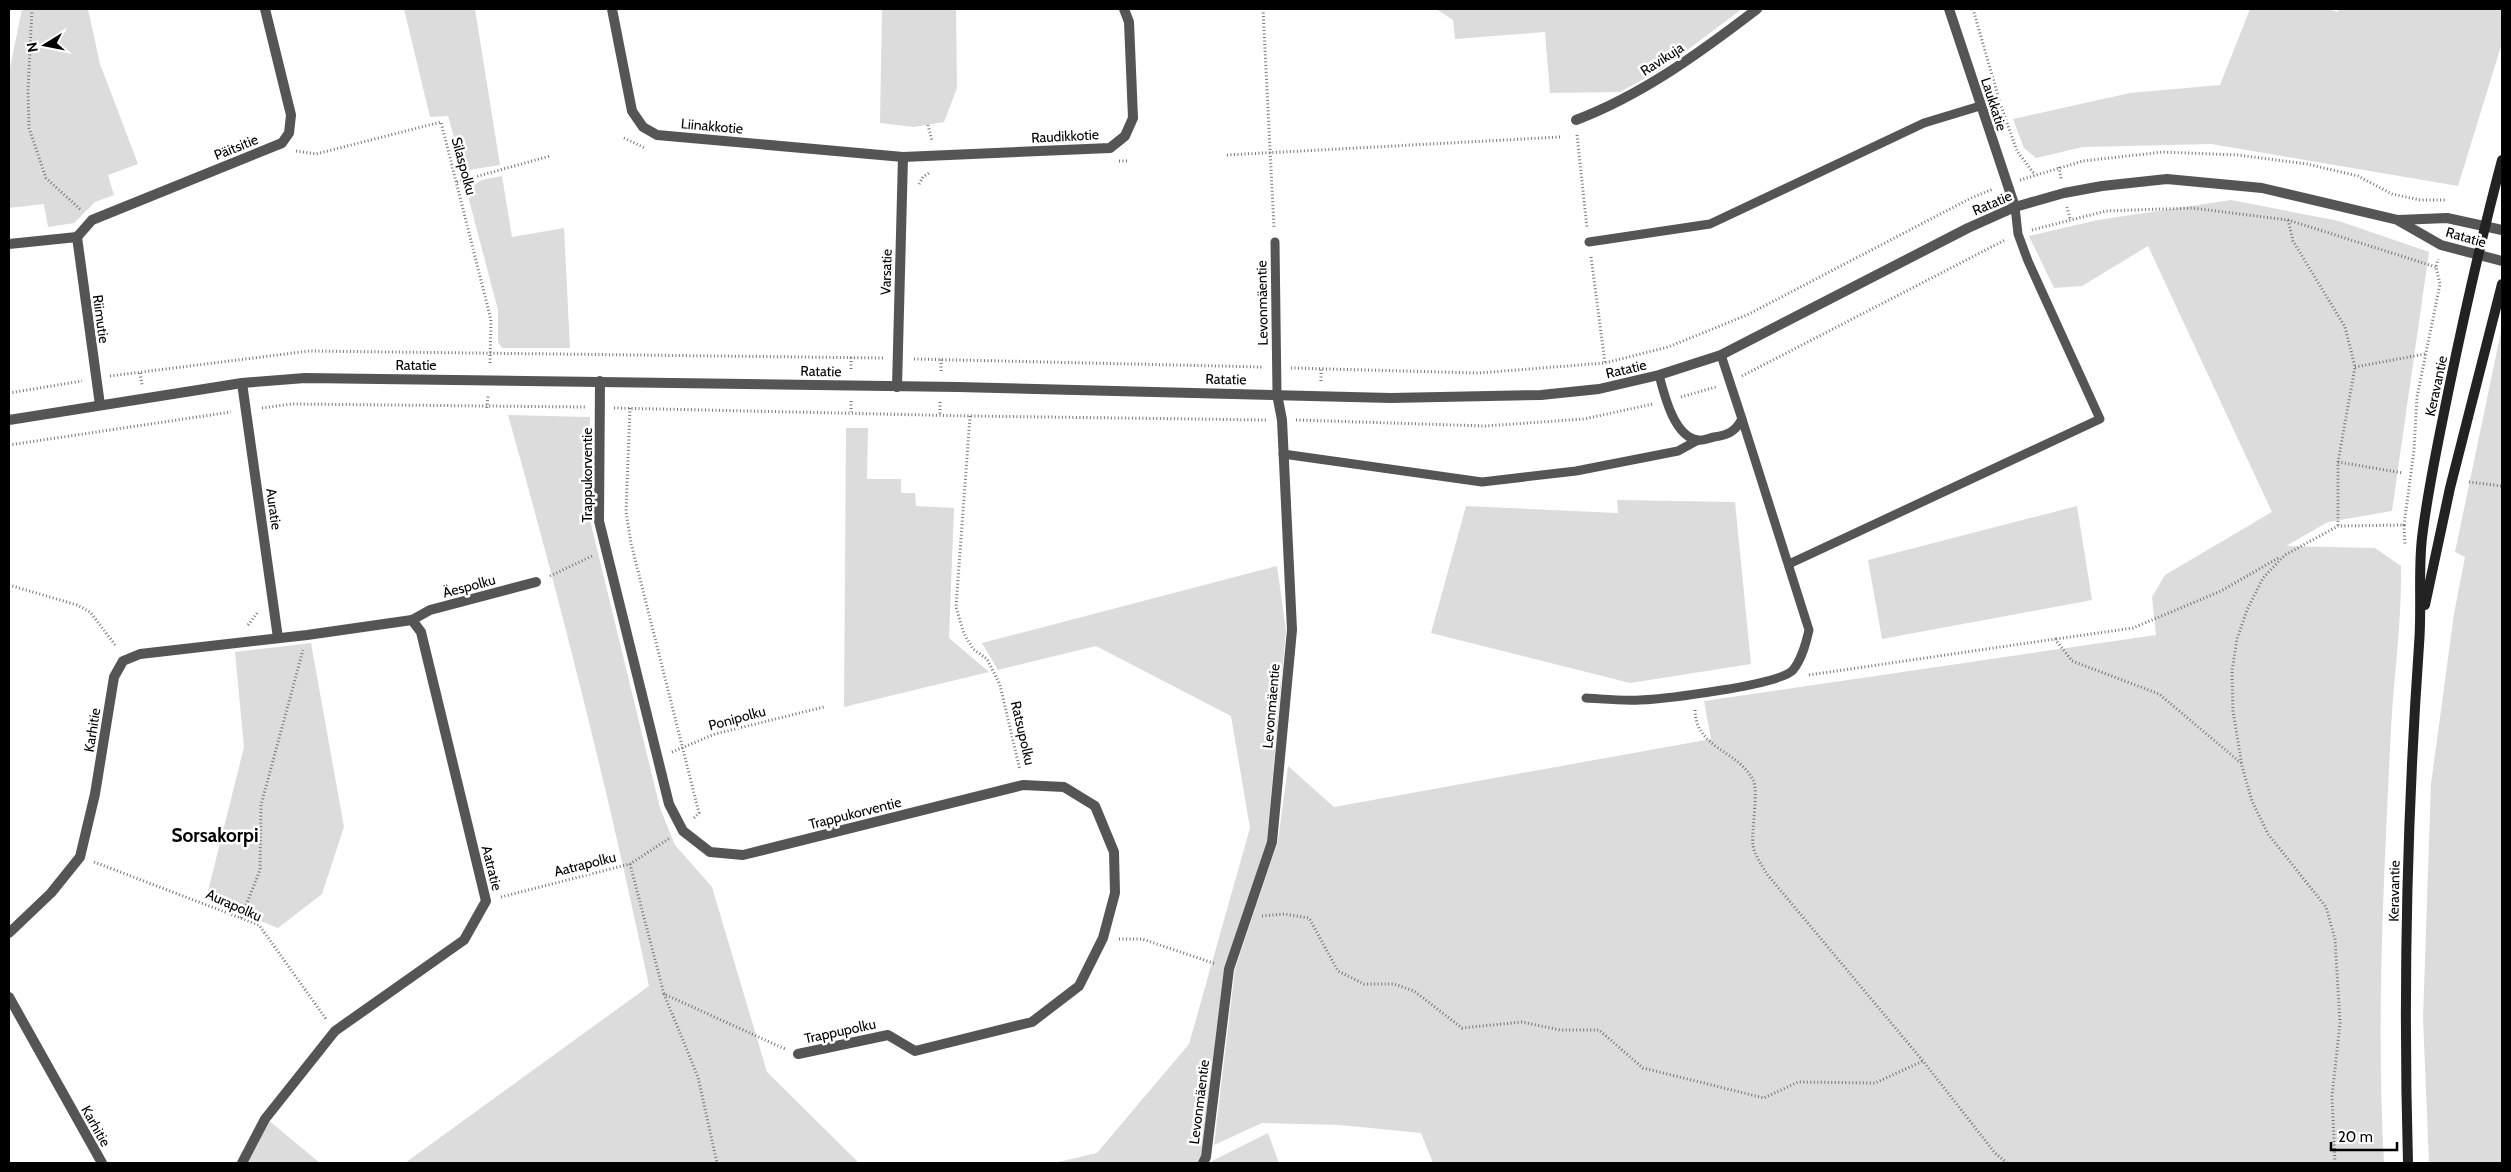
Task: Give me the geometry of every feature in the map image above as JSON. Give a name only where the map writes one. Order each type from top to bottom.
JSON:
[{"type":"main road","name":"Keravantie","points":[[2408,1163],[2405,1060],[2408,899],[2412,746],[2421,621],[2422,541],[2430,483],[2476,255],[2502,160]]},
{"type":"main road","name":"Keravantie","points":[[2421,621],[2450,488],[2502,284]]},
{"type":"street","points":[[265,9],[291,115],[289,133],[282,143]]},
{"type":"street","name":"Liinakkotie","points":[[612,9],[632,111],[643,127],[657,135],[903,157]]},
{"type":"street","name":"Raudikkotie","points":[[903,157],[1110,148],[1125,136],[1132,118],[1129,22],[1124,9]]},
{"type":"street","name":"Ravikuja","points":[[1576,120],[1603,110],[1666,75],[1757,9]]},
{"type":"street","name":"Laukkatie","points":[[1949,9],[2015,207]]},
{"type":"street","name":"Päitsitie","points":[[77,237],[92,220],[282,143]]},
{"type":"street","name":"Varsatie","points":[[897,387],[903,157]]},
{"type":"street","name":"Ratatie","points":[[9,420],[242,383],[305,378],[600,381],[1277,394],[1391,398],[1541,395],[1599,389],[1659,375],[1721,355],[1968,228],[2015,207],[2064,193],[2102,186],[2167,179],[2262,188],[2398,220],[2447,218],[2502,230]]},
{"type":"street","name":"Ratatie","points":[[2398,220],[2441,245],[2502,261]]},
{"type":"street","points":[[9,244],[77,237]]},
{"type":"street","name":"Riimutie","points":[[77,237],[100,406]]},
{"type":"street","name":"Trappukorventie","points":[[600,381],[599,521],[669,804],[683,831],[710,852],[743,855],[1023,785],[1064,787],[1095,806],[1114,852],[1115,893],[1103,938],[1079,986],[1032,1022],[915,1051],[888,1035]]},
{"type":"street","name":"Auratie","points":[[242,383],[278,638]]},
{"type":"street","name":"Levonmäentie","points":[[1203,1163],[1206,1157],[1229,969],[1272,842],[1292,630],[1282,420],[1277,394]]},
{"type":"street","name":"Äespolku","points":[[412,620],[430,610],[536,582]]},
{"type":"street","points":[[123,661],[140,654],[307,635],[412,620]]},
{"type":"street","name":"Aatratie","points":[[242,1163],[265,1118],[335,1031],[464,940],[486,901],[420,632],[412,620]]},
{"type":"street","name":"Karhitie","points":[[9,933],[51,893],[80,857],[96,794],[114,677],[123,661]]},
{"type":"street","name":"Karhitie","points":[[9,997],[102,1163]]},
{"type":"street","name":"Trappupolku","points":[[798,1054],[888,1035]]},
{"type":"lane","points":[[1589,242],[1710,224],[1924,123],[1980,106]]},
{"type":"lane","points":[[1789,564],[2100,419],[2028,261],[2018,234],[2015,207]]},
{"type":"lane","name":"Levonmäentie","points":[[1275,242],[1277,394]]},
{"type":"lane","points":[[1586,698],[1639,700],[1694,694],[1777,679],[1793,670],[1804,649],[1809,630],[1721,355]]},
{"type":"lane","points":[[1659,375],[1668,409],[1688,435],[1698,440]]},
{"type":"lane","points":[[1283,454],[1482,482],[1576,470],[1678,451],[1698,440],[1728,435],[1737,429],[1742,419]]},
{"type":"path","points":[[32,9],[28,91],[29,128],[46,178],[92,220]]},
{"type":"path","points":[[1263,9],[1275,242]]},
{"type":"path","points":[[1973,9],[2001,106],[2018,151],[2035,175]]},
{"type":"path","name":"Silaspolku","points":[[300,153],[316,154],[441,122],[458,182],[491,320],[489,379]]},
{"type":"path","points":[[1227,155],[1560,137]]},
{"type":"path","points":[[624,138],[642,148],[652,148]]},
{"type":"path","points":[[282,143],[300,153]]},
{"type":"path","points":[[290,157],[300,153]]},
{"type":"path","points":[[458,182],[550,156]]},
{"type":"path","points":[[1109,162],[1128,161]]},
{"type":"path","points":[[915,191],[922,177],[930,173]]},
{"type":"path","points":[[1742,376],[2018,234],[2106,211],[2192,208],[2288,220],[2436,267],[2440,284],[2417,397],[2414,450],[2404,525],[2338,526],[2221,591],[2133,628],[1805,676]]},
{"type":"path","points":[[2288,220],[2294,241],[2346,326],[2355,367],[2338,462],[2338,526]]},
{"type":"path","points":[[883,358],[884,349]]},
{"type":"path","points":[[913,350],[913,359]]},
{"type":"path","points":[[9,393],[96,378],[309,351],[897,358],[1130,366],[1277,367],[1478,373],[1604,363]]},
{"type":"path","points":[[2355,367],[2425,354]]},
{"type":"path","points":[[111,368],[112,376]]},
{"type":"path","points":[[1680,397],[1716,386]]},
{"type":"path","points":[[9,445],[246,409],[292,404],[600,407],[970,416],[1282,420],[1485,426],[1584,420],[1645,406]]},
{"type":"path","points":[[261,408],[262,417]]},
{"type":"path","points":[[630,408],[626,512],[630,543],[682,748]]},
{"type":"path","points":[[232,412],[233,421]]},
{"type":"path","name":"Ratsupolku","points":[[970,416],[956,607],[964,634],[973,648],[987,659],[1000,686],[1023,785]]},
{"type":"path","points":[[2338,462],[2403,473]]},
{"type":"path","points":[[2470,482],[2502,486]]},
{"type":"path","points":[[536,582],[606,549]]},
{"type":"path","points":[[2284,555],[2263,578],[2247,610],[2237,639],[2232,671],[2233,710],[2242,763],[2252,801],[2268,834],[2326,907],[2335,939],[2340,1023],[2332,1096],[2335,1163]]},
{"type":"path","points":[[9,586],[77,605],[90,612],[115,644],[123,661]]},
{"type":"path","points":[[244,627],[251,623],[259,610]]},
{"type":"path","points":[[241,918],[260,870],[261,805],[307,635]]},
{"type":"path","points":[[2055,639],[2072,661],[2159,694],[2242,763]]},
{"type":"path","points":[[115,644],[124,643]]},
{"type":"path","points":[[1694,694],[1695,720],[1708,741],[1738,761],[1754,782],[1753,847],[1766,873],[1923,1061],[1995,1153],[2007,1163]]},
{"type":"path","name":"Ponipolku","points":[[657,758],[715,734],[824,707]]},
{"type":"path","name":"Aatrapolku","points":[[486,901],[630,864],[683,831],[699,812],[682,748]]},
{"type":"path","name":"Aurapolku","points":[[80,857],[259,925],[335,1031]]},
{"type":"path","points":[[630,864],[664,994],[698,1077],[716,1163]]},
{"type":"path","points":[[1247,917],[1284,914],[1308,918],[1338,971],[1364,984],[1394,984],[1414,991],[1462,1028],[1522,1022],[1560,1030],[1599,1030],[1643,1068],[1764,1098],[1798,1082],[1875,1083],[1923,1061]]},
{"type":"path","points":[[1103,938],[1142,939],[1229,969]]},
{"type":"path","points":[[664,994],[798,1054]]},
{"type":"shaded area","points":[[22,9],[88,9],[100,64],[138,164],[108,175],[114,195],[95,202],[74,223],[48,227],[44,204],[9,208],[9,73]]},
{"type":"shaded area","points":[[404,9],[475,9],[500,165],[469,170],[461,163],[448,116],[430,117]]},
{"type":"shaded area","points":[[882,9],[956,9],[957,88],[944,122],[914,127],[880,123]]},
{"type":"shaded area","points":[[1436,9],[1742,9],[1662,69],[1620,92],[1550,93],[1545,32],[1455,39],[1453,20]]},
{"type":"shaded area","points":[[2250,9],[2328,9],[2338,12],[2339,9],[2502,9],[2502,43],[2458,186],[2211,144],[2083,147],[2036,158],[2024,148],[2013,119],[2130,93],[2220,85]]},
{"type":"shaded area","points":[[502,176],[512,237],[564,228],[570,348],[502,348],[498,342],[498,310],[469,200],[470,193],[479,181]]},
{"type":"shaded area","points":[[2231,200],[2339,221],[2429,252],[2392,511],[2328,522],[2286,546],[2375,548],[2401,566],[2399,627],[2391,729],[2382,946],[2381,1055],[2384,1163],[1433,1163],[1421,1133],[1340,1125],[1262,1123],[1214,1145],[1235,969],[1278,841],[1288,766],[1334,807],[1711,739],[1704,701],[2156,635],[2152,597],[2165,575],[2272,512],[2148,246],[2082,286],[2054,288],[2029,236],[2098,220]]},
{"type":"shaded area","points":[[2502,327],[2502,1163],[2429,1163],[2423,1018],[2431,784],[2454,614],[2465,557],[2455,552]]},
{"type":"shaded area","points":[[508,415],[590,417],[589,516],[660,808],[675,845],[712,887],[767,1072],[859,1163],[405,1163],[649,986],[618,842],[583,699]]},
{"type":"shaded area","points":[[846,428],[868,428],[867,479],[901,479],[901,493],[915,493],[916,506],[954,508],[949,638],[989,672],[844,707]]},
{"type":"shaded area","points":[[1617,500],[1735,502],[1751,664],[1630,683],[1431,633],[1466,506],[1618,513]]},
{"type":"shaded area","points":[[2077,506],[2092,600],[1882,639],[1868,560]]},
{"type":"shaded area","points":[[1277,566],[1286,631],[1267,840],[1224,970],[1201,1157],[1205,1163],[1054,1163],[1097,1153],[1189,1044],[1250,828],[1231,716],[1096,646],[998,670],[982,643]]},
{"type":"shaded area","points":[[311,643],[344,827],[322,894],[278,928],[206,899],[244,747],[235,652]]},
{"type":"shaded area","points":[[267,1119],[320,1163],[244,1163]]},
{"type":"shaded area","points":[[1268,1133],[1279,1163],[1212,1163],[1212,1161]]},
{"type":"district","name":"Sorsakorpi","points":[[215,835]]}]
